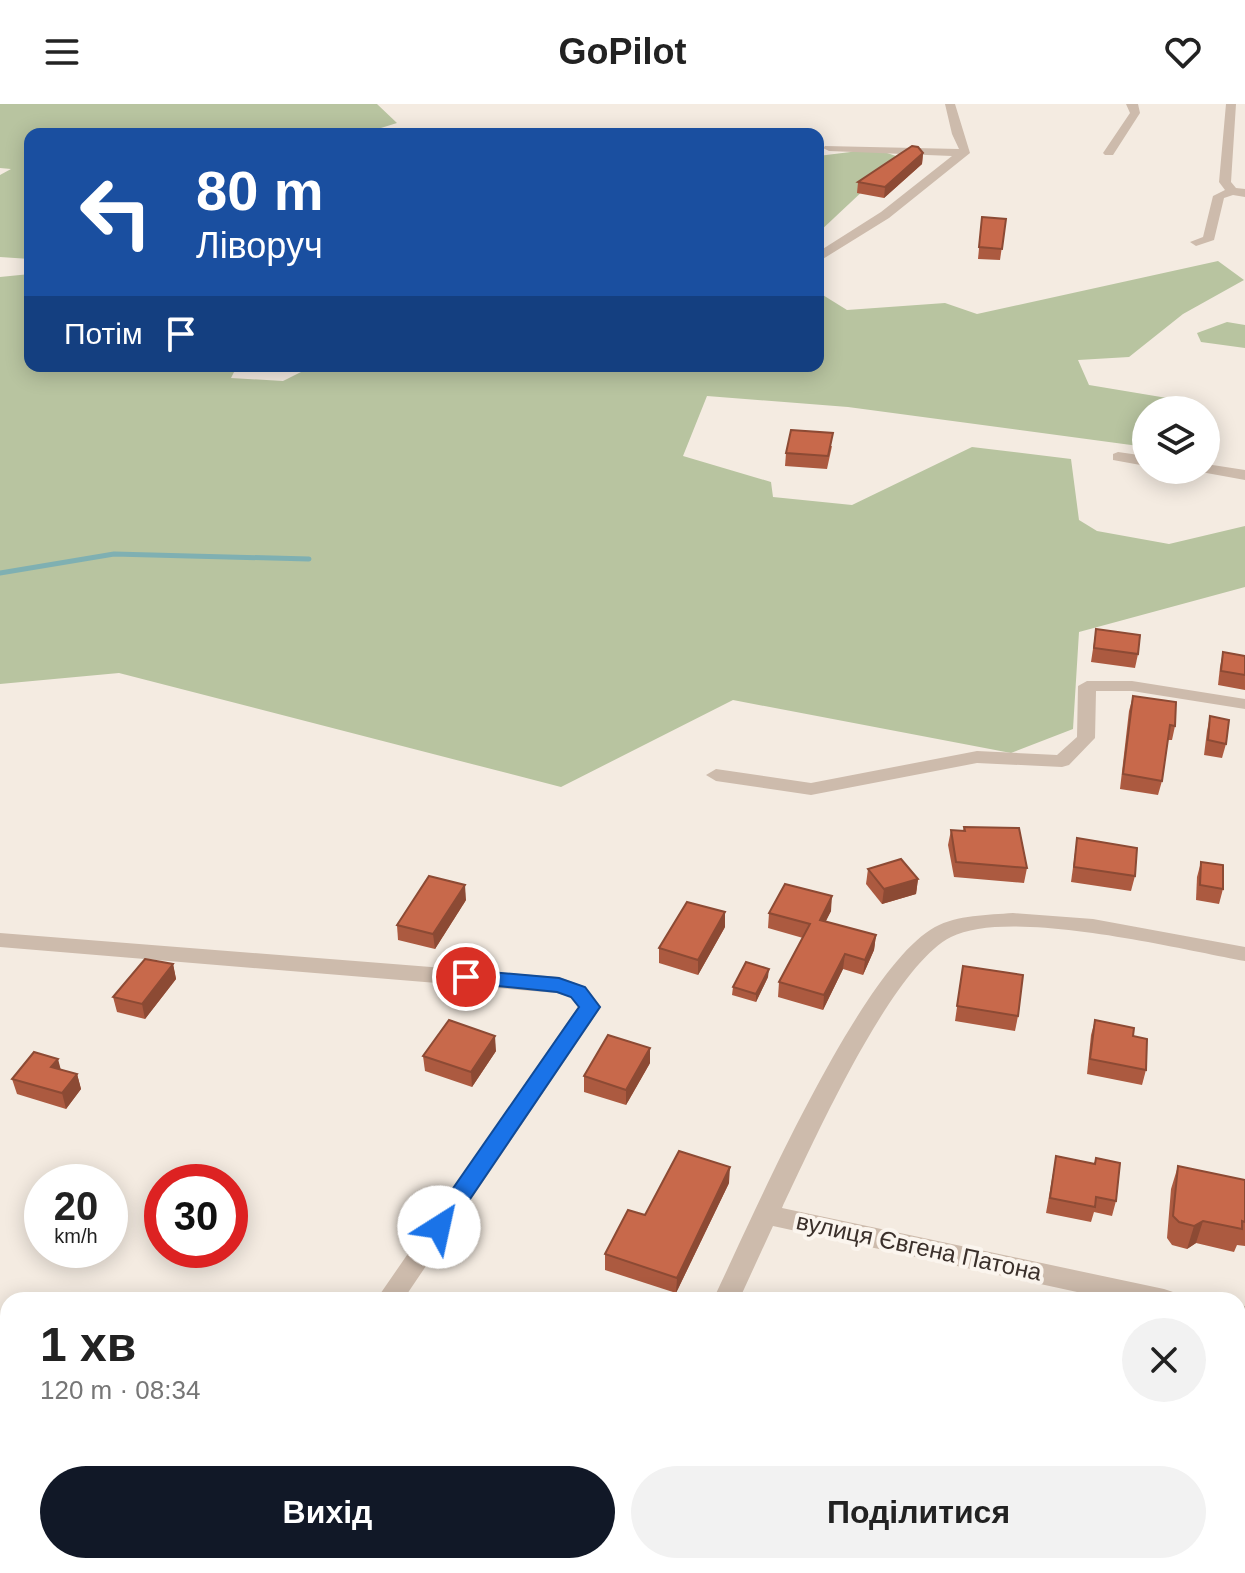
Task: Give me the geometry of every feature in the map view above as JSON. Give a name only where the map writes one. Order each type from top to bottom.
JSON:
[{"type":"street","points":[[950,104],[957,134],[966,151]]},
{"type":"street","points":[[1109,153],[1135,113],[1136,108],[1131,104]]},
{"type":"street","points":[[1231,104],[1225,182],[1238,192]]},
{"type":"street","points":[[829,148],[946,154],[966,151]]},
{"type":"street","points":[[824,254],[885,215],[966,151]]},
{"type":"street","points":[[1196,242],[1208,240],[1219,196],[1238,192]]},
{"type":"street","points":[[1118,457],[1132,459]]},
{"type":"street","points":[[1220,471],[1245,475]]},
{"type":"street","points":[[716,775],[811,789],[977,757],[1062,761],[1086,738],[1087,686],[1132,686],[1245,704]]},
{"type":"street","points":[[730,1292],[848,1052],[909,957],[942,931],[999,920],[1071,924],[1245,954]]},
{"type":"street","points":[[0,940],[559,985],[578,992],[590,1007],[394,1292]]},
{"type":"street","name":"вулиця Євгена Патона","points":[[767,1215],[1127,1292]]},
{"type":"green space","points":[[0,104],[377,104],[397,123],[381,128],[24,128],[24,259],[0,257],[0,175],[11,169],[0,168]]},
{"type":"green space","points":[[875,149],[899,157],[824,227],[824,155]]},
{"type":"green space","points":[[1218,261],[1244,280],[1183,314],[1129,357],[1078,360],[1089,385],[1155,396],[1132,396],[1132,445],[848,407],[707,396],[683,456],[771,482],[773,497],[852,505],[972,447],[1071,459],[1079,520],[1097,531],[1169,544],[1245,526],[1245,587],[1079,632],[1073,729],[1011,753],[733,700],[561,787],[119,673],[0,684],[0,277],[24,275],[24,372],[234,372],[231,378],[283,381],[301,372],[824,372],[824,296],[847,310],[945,303],[977,314]]},
{"type":"green space","points":[[1227,322],[1245,325],[1245,348],[1201,342],[1197,333]]},
{"type":"building","points":[[912,146],[923,153],[885,187],[858,182]]},
{"type":"building","points":[[982,217],[1006,219],[1002,249],[979,247]]},
{"type":"building","points":[[791,430],[833,433],[828,456],[786,453]]},
{"type":"building","points":[[1096,629],[1140,635],[1138,654],[1094,648]]},
{"type":"building","points":[[1223,652],[1245,656],[1245,675],[1221,671]]},
{"type":"building","points":[[1133,696],[1176,702],[1175,726],[1170,725],[1162,781],[1123,774]]},
{"type":"building","points":[[1210,716],[1229,720],[1226,744],[1208,740]]},
{"type":"building","points":[[964,827],[1019,828],[1027,868],[956,862],[951,830],[965,831]]},
{"type":"building","points":[[1077,838],[1137,848],[1135,876],[1074,867]]},
{"type":"building","points":[[901,859],[918,879],[884,889],[868,869]]},
{"type":"building","points":[[1201,862],[1223,865],[1223,889],[1200,885]]},
{"type":"building","points":[[429,876],[465,885],[433,934],[397,925]]},
{"type":"building","points":[[785,884],[832,896],[820,920],[876,935],[865,960],[845,954],[824,995],[779,982],[810,924],[769,913]]},
{"type":"building","points":[[687,902],[725,912],[698,960],[659,948]]},
{"type":"building","points":[[145,959],[173,964],[142,1004],[113,997]]},
{"type":"building","points":[[746,962],[769,969],[756,994],[733,987]]},
{"type":"building","points":[[963,966],[1023,975],[1018,1016],[957,1006]]},
{"type":"building","points":[[449,1020],[495,1036],[471,1072],[423,1056]]},
{"type":"building","points":[[1095,1020],[1134,1028],[1133,1036],[1147,1039],[1146,1070],[1090,1059]]},
{"type":"building","points":[[608,1035],[650,1048],[626,1090],[584,1076]]},
{"type":"building","points":[[34,1052],[58,1059],[51,1067],[77,1074],[62,1093],[12,1079]]},
{"type":"building","points":[[679,1151],[730,1167],[677,1278],[605,1254],[628,1210],[645,1215]]},
{"type":"building","points":[[1056,1156],[1095,1164],[1096,1158],[1120,1163],[1116,1201],[1096,1197],[1095,1207],[1050,1198]]},
{"type":"building","points":[[1178,1166],[1245,1180],[1245,1222],[1242,1221],[1242,1229],[1203,1221],[1194,1226],[1179,1222],[1173,1216]]},
{"type":"waterway","points":[[0,573],[114,554],[309,559]]},
{"type":"route","points":[[439,1227],[590,1007],[578,992],[559,985],[466,977]]}]
